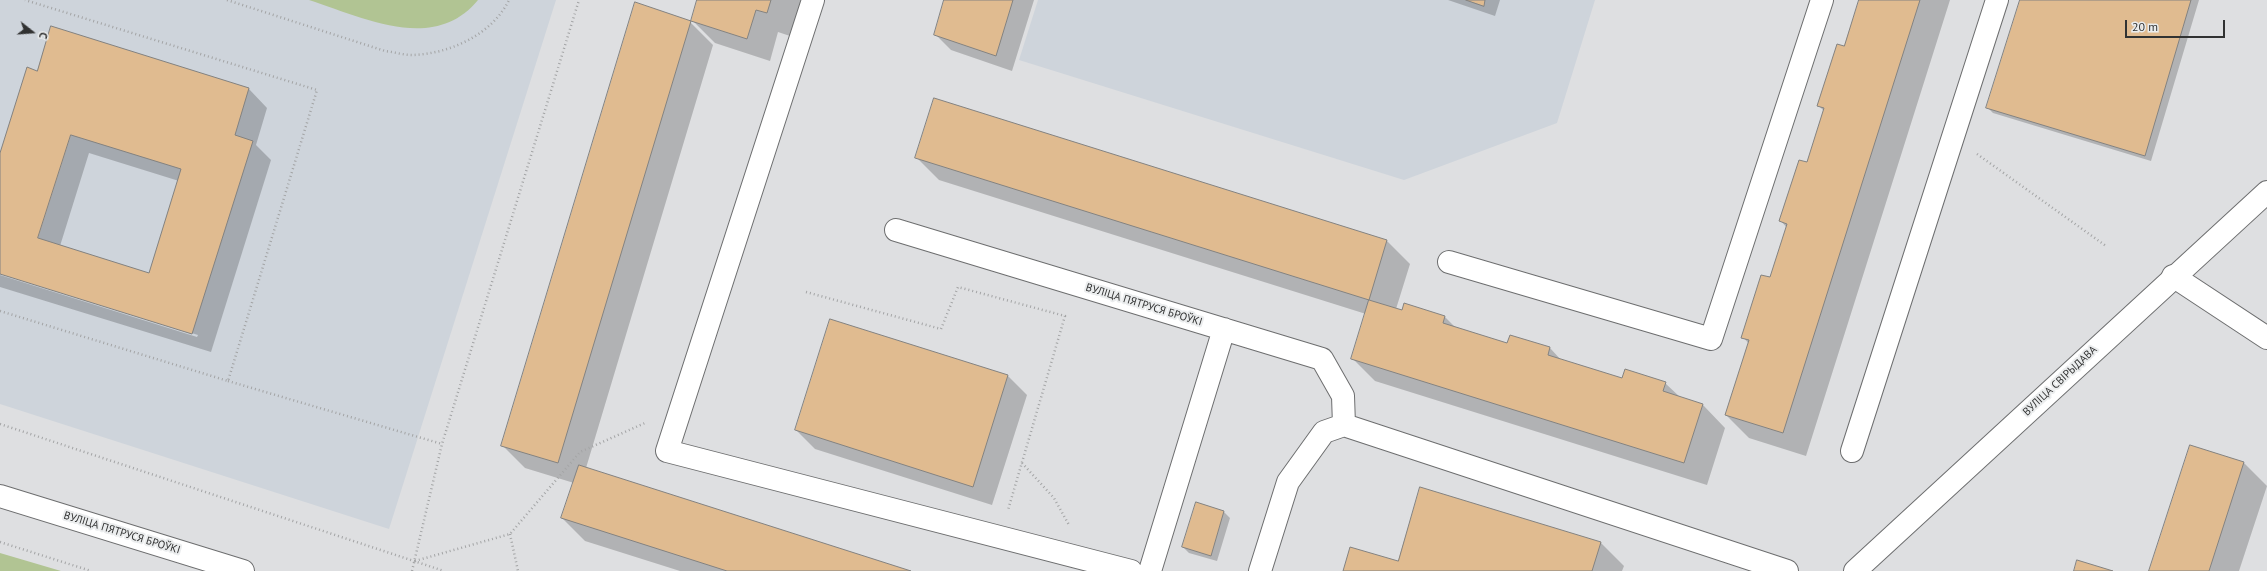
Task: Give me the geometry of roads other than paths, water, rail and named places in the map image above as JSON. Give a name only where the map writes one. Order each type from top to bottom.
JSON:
[{"type":"main road","points":[[812,0],[667,451],[1131,571]]},
{"type":"main road","points":[[1449,262],[1711,339],[1822,0]]},
{"type":"main road","points":[[1852,451],[1997,0]]},
{"type":"main road","name":"ВУЛІЦА СВІРЫДАВА","points":[[1855,571],[2267,192]]},
{"type":"main road","name":"ВУЛІЦА ПЯТРУСЯ БРОЎКІ","points":[[896,230],[1224,328],[1322,359],[1343,396],[1344,425]]},
{"type":"main road","points":[[2174,276],[2267,338]]},
{"type":"main road","points":[[1150,571],[1224,328]]},
{"type":"main road","points":[[1260,571],[1288,482],[1324,432],[1344,425],[1787,571]]},
{"type":"main road","name":"ВУЛІЦА ПЯТРУСЯ БРОЎКІ","points":[[0,496],[243,571]]}]
